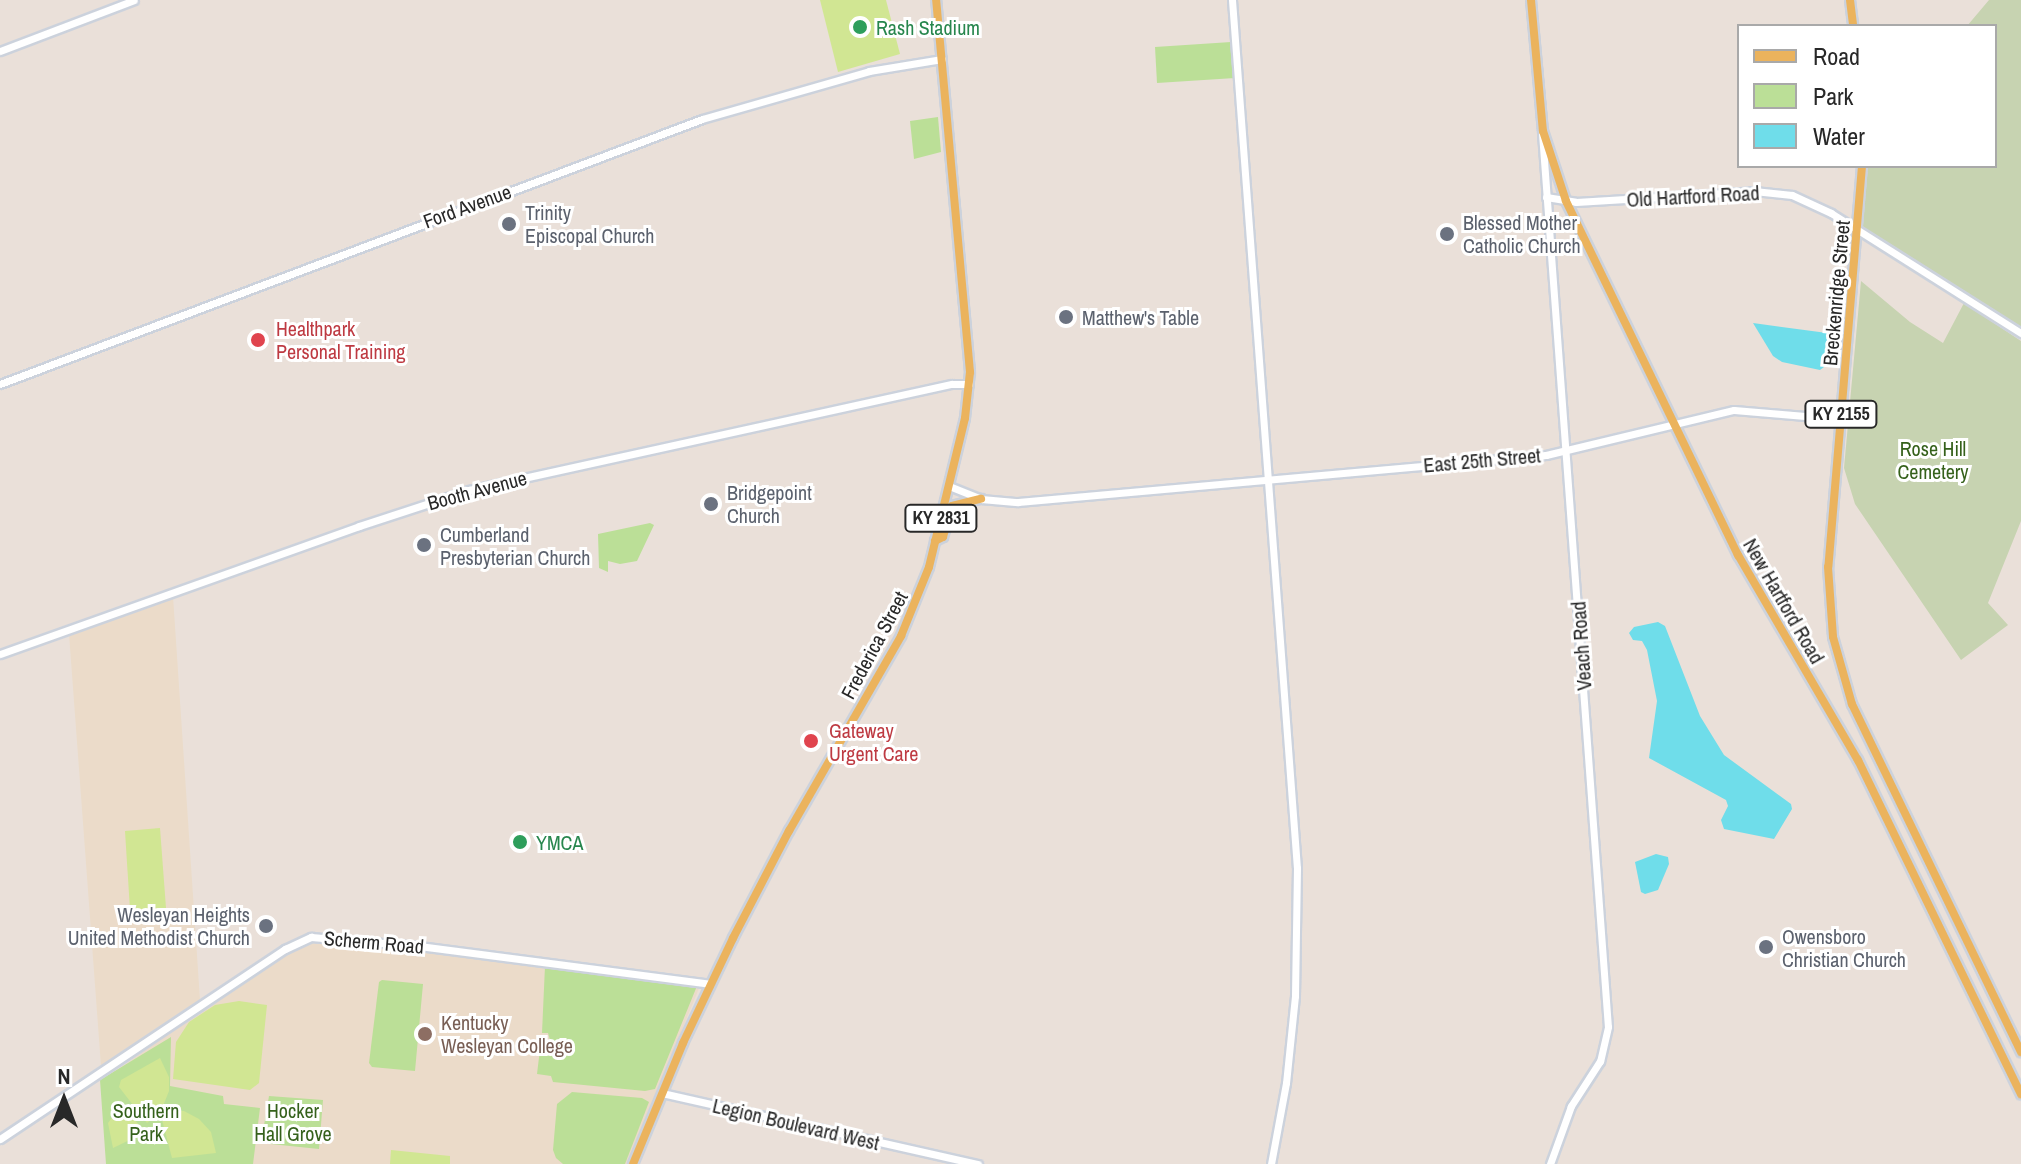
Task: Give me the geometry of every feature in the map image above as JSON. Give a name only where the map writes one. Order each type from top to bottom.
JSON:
[{"type":"main road","name":"Frederica Street","points":[[633,1164],[710,984],[781,845],[907,625],[935,541],[969,384],[966,309],[936,0]]},
{"type":"main road","name":"New Hartford Road","points":[[1531,0],[1541,115],[1549,153],[1566,201],[1761,599],[1858,760],[2021,1094]]},
{"type":"main road","points":[[1850,0],[1853,24]]},
{"type":"main road","name":"Breckenridge Street","points":[[1838,661],[1828,585],[1862,168]]},
{"type":"main road","points":[[935,541],[943,537],[952,506],[981,499]]},
{"type":"main road","name":"New Hartford Road","points":[[1838,661],[1866,734],[2021,1052]]},
{"type":"street","points":[[0,51],[134,0]]},
{"type":"street","points":[[1232,0],[1292,783],[1298,911],[1291,1040],[1271,1164]]},
{"type":"street","name":"Ford Avenue","points":[[0,384],[691,123],[869,71],[942,59]]},
{"type":"street","name":"Veach Road","points":[[1541,115],[1608,1027],[1600,1061],[1571,1106],[1550,1164]]},
{"type":"street","name":"Old Hartford Road","points":[[1546,200],[1776,192],[1810,202],[1858,229],[2021,333]]},
{"type":"street","name":"Booth Avenue","points":[[0,654],[469,490],[952,384],[969,384]]},
{"type":"street","name":"East 25th Street","points":[[949,486],[981,499],[1008,502],[1565,451],[1674,423],[1744,410],[1841,419]]},
{"type":"street","name":"Scherm Road","points":[[0,1139],[285,949],[311,937],[419,946],[710,984]]},
{"type":"street","name":"Legion Boulevard West","points":[[662,1093],[978,1164]]},
{"type":"shaded area","points":[[173,596],[200,1000],[101,1066],[69,634]]},
{"type":"shaded area","name":"Kentucky Wesleyan College","points":[[313,939],[404,947],[700,986],[627,1164],[108,1164],[104,1079],[291,949]]},
{"type":"green space","name":"Rash Stadium","points":[[820,0],[886,0],[900,54],[838,72]]},
{"type":"green space","points":[[1989,0],[2021,0],[2021,333],[1858,229],[1862,168],[1997,168],[1997,24],[1969,24]]},
{"type":"green space","points":[[1231,42],[1235,78],[1157,83],[1155,47]]},
{"type":"green space","points":[[938,117],[941,152],[914,159],[910,121]]},
{"type":"green space","name":"Rose Hill Cemetery","points":[[1861,281],[1910,322],[1943,343],[1964,303],[2021,341],[2021,521],[1988,603],[2008,625],[1961,660],[1855,504],[1844,468]]},
{"type":"green space","points":[[650,523],[654,525],[637,561],[620,564],[608,561],[608,572],[599,568],[598,534]]},
{"type":"green space","points":[[160,828],[166,908],[130,910],[125,831]]},
{"type":"green space","points":[[545,966],[697,986],[655,1089],[645,1091],[553,1082],[551,1076],[537,1074],[540,1049],[547,1049],[550,1040],[548,1033],[542,1033]]},
{"type":"green space","points":[[379,982],[423,984],[415,1071],[372,1067],[369,1063]]},
{"type":"green space","points":[[239,1001],[267,1005],[259,1083],[250,1090],[173,1079],[176,1042],[189,1022],[215,1005]]},
{"type":"green space","name":"Southern Park","points":[[171,1037],[170,1086],[223,1096],[224,1104],[260,1108],[253,1164],[106,1164],[100,1080]]},
{"type":"green space","points":[[160,1058],[169,1077],[169,1091],[161,1111],[147,1123],[119,1087],[121,1080]]},
{"type":"green space","points":[[572,1092],[642,1098],[649,1102],[625,1164],[563,1164],[556,1158],[553,1150],[557,1104]]},
{"type":"green space","name":"Hocker Hall Grove","points":[[269,1096],[323,1100],[319,1149],[261,1143]]},
{"type":"green space","points":[[122,1104],[143,1130],[142,1134],[113,1148],[108,1123]]},
{"type":"green space","points":[[167,1111],[184,1111],[199,1119],[211,1132],[216,1153],[172,1158],[161,1116]]},
{"type":"green space","points":[[391,1150],[450,1156],[450,1164],[390,1164]]},
{"type":"water","points":[[1753,323],[1827,333],[1828,354],[1824,367],[1820,370],[1782,362],[1773,356]]},
{"type":"water","points":[[1658,622],[1665,626],[1700,716],[1724,755],[1791,804],[1792,809],[1774,839],[1724,829],[1721,820],[1728,806],[1726,800],[1649,758],[1657,701],[1647,650],[1642,641],[1633,640],[1629,633],[1634,627]]},
{"type":"water","points":[[1656,854],[1668,857],[1669,864],[1658,890],[1645,894],[1641,892],[1635,862]]},
{"type":"place","name":"Rash Stadium","points":[[860,27]]},
{"type":"place","name":"Trinity Episcopal Church","points":[[509,224]]},
{"type":"place","name":"Blessed Mother Catholic Church","points":[[1447,234]]},
{"type":"place","name":"Matthew's Table","points":[[1066,317]]},
{"type":"place","name":"Healthpark Personal Training","points":[[258,340]]},
{"type":"place","name":"Bridgepoint Church","points":[[711,504]]},
{"type":"place","name":"Cumberland Presbyterian Church","points":[[424,545]]},
{"type":"place","name":"Gateway Urgent Care","points":[[811,741]]},
{"type":"place","name":"YMCA","points":[[520,842]]},
{"type":"place","name":"Wesleyan Heights United Methodist Church","points":[[266,926]]},
{"type":"place","name":"Owensboro Christian Church","points":[[1766,947]]},
{"type":"place","name":"Kentucky Wesleyan College","points":[[425,1034]]}]
